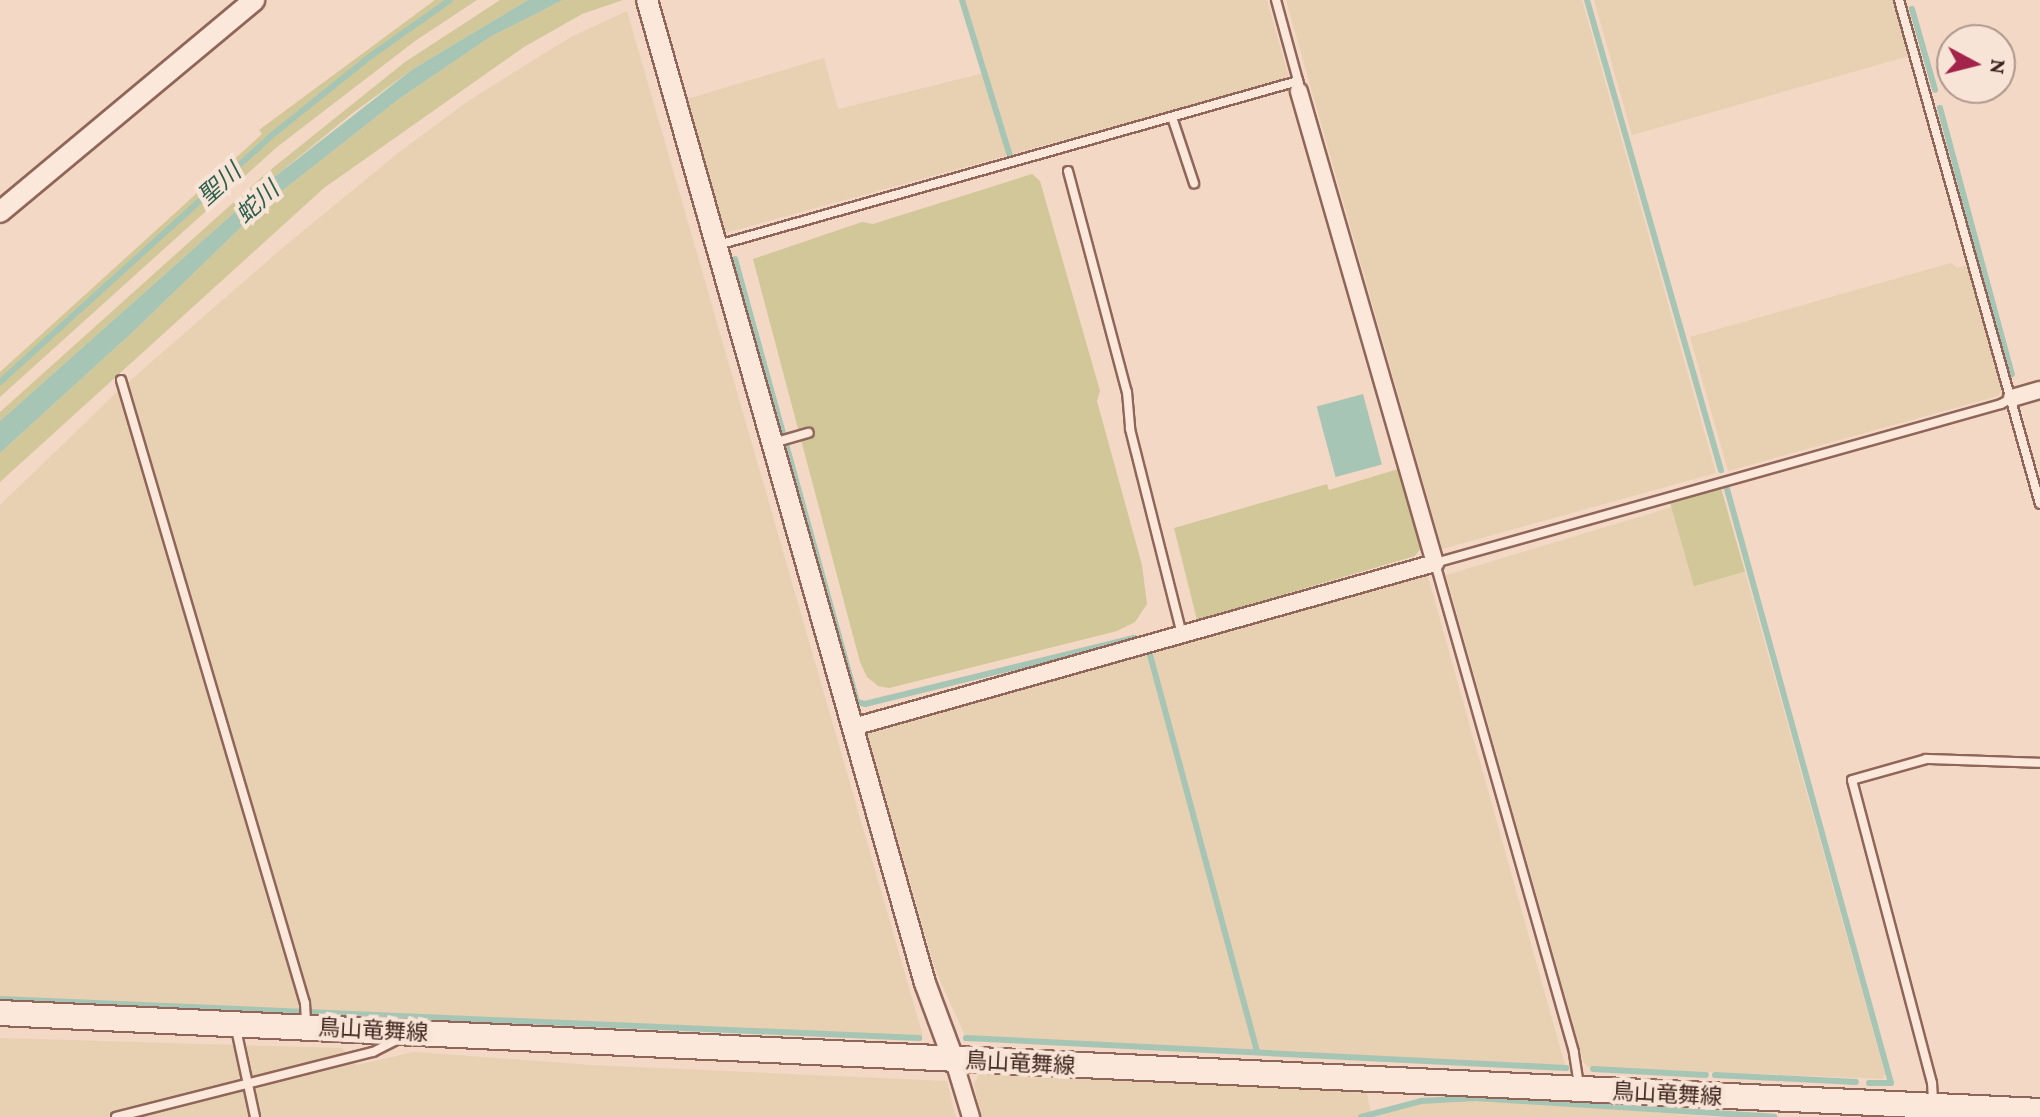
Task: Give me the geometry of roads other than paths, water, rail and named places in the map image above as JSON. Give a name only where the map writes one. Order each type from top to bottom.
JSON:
[{"type":"main road","name":"鳥山竜舞線","points":[[0,1013],[2040,1111]]},
{"type":"street","points":[[0,212],[254,0]]},
{"type":"street","points":[[647,0],[776,442],[925,983],[971,1117]]},
{"type":"street","points":[[853,727],[1435,563],[1299,86]]},
{"type":"street","points":[[2012,398],[2040,390]]},
{"type":"lane","points":[[718,245],[1172,117],[1299,86],[1276,0]]},
{"type":"lane","points":[[1899,0],[2040,504]]},
{"type":"lane","points":[[1172,117],[1194,183]]},
{"type":"lane","points":[[1068,171],[1127,392],[1130,429],[1182,634]]},
{"type":"lane","points":[[121,380],[305,1003],[305,1027]]},
{"type":"lane","points":[[1579,1090],[1574,1052],[1435,563],[2001,404],[2012,398]]},
{"type":"lane","points":[[776,442],[809,433]]},
{"type":"lane","points":[[1932,1106],[1932,1083],[1852,780],[1926,759],[2040,763]]},
{"type":"lane","points":[[236,1024],[255,1117]]},
{"type":"lane","points":[[116,1117],[373,1052],[408,1032]]},
{"type":"water","name":"蛇川","points":[[528,0],[563,0],[490,37],[399,99],[264,205],[135,330],[0,453],[0,421],[273,178],[413,69]]},
{"type":"water","points":[[1363,394],[1382,465],[1336,477],[1317,406]]},
{"type":"waterway","name":"聖川","points":[[0,382],[271,136],[368,58],[450,0]]},
{"type":"waterway","points":[[962,0],[1010,156]]},
{"type":"waterway","points":[[1587,0],[1721,470]]},
{"type":"waterway","points":[[1912,9],[1935,90]]},
{"type":"waterway","points":[[1940,108],[2012,374]]},
{"type":"waterway","points":[[735,259],[857,702],[865,704],[1134,638]]},
{"type":"waterway","points":[[1727,489],[1891,1083],[1869,1083]]},
{"type":"waterway","points":[[1149,651],[1257,1051]]},
{"type":"waterway","points":[[0,999],[919,1038]]},
{"type":"waterway","points":[[966,1038],[1566,1068]]},
{"type":"waterway","points":[[1593,1069],[1706,1075]]},
{"type":"waterway","points":[[1715,1075],[1856,1082]]},
{"type":"waterway","points":[[1361,1117],[1421,1101],[1475,1098],[1774,1117]]}]
